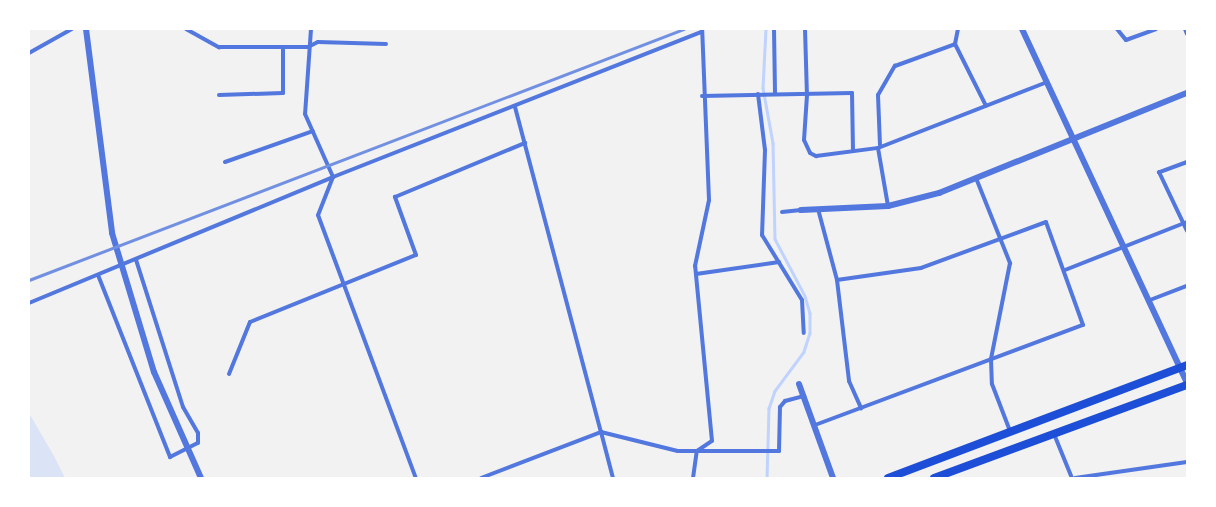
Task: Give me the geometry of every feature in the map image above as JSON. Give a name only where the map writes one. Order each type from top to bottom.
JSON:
[{"type":"highway","points":[[888,478],[1183,367]]},
{"type":"highway","points":[[934,478],[953,475],[1054,434],[1187,384]]},
{"type":"street","points":[[29,53],[72,29]]},
{"type":"street","points":[[86,29],[112,233],[123,275],[154,372],[186,448],[201,478]]},
{"type":"street","points":[[186,29],[219,47],[308,47],[318,42],[386,44]]},
{"type":"street","points":[[311,29],[308,47],[305,114],[333,177],[318,215],[416,478]]},
{"type":"street","points":[[773,94],[774,29]]},
{"type":"street","points":[[805,29],[807,95],[804,140],[810,153],[816,156],[879,147],[1046,82]]},
{"type":"street","points":[[958,29],[955,44],[986,106]]},
{"type":"street","points":[[1022,29],[1183,367],[1187,384]]},
{"type":"street","points":[[1117,29],[1126,40],[1156,29]]},
{"type":"street","points":[[1185,29],[1187,34]]},
{"type":"street","points":[[29,303],[98,276],[333,177],[515,107],[702,31],[702,96],[709,200],[696,274],[712,441],[697,451],[693,478]]},
{"type":"street","points":[[888,206],[879,147],[878,95],[894,66],[955,44]]},
{"type":"street","points":[[219,95],[283,93],[283,47]]},
{"type":"street","points":[[702,96],[852,93],[853,151]]},
{"type":"street","points":[[782,212],[888,206],[939,193],[1187,93]]},
{"type":"street","points":[[758,94],[764,150],[762,235],[802,300],[804,333]]},
{"type":"street","points":[[515,107],[613,478]]},
{"type":"street","points":[[225,162],[313,131]]},
{"type":"street","points":[[229,374],[250,322],[344,286],[416,255],[395,197],[525,144]]},
{"type":"street","points":[[1187,162],[1159,172],[1185,223],[1187,231]]},
{"type":"street","points":[[976,178],[1010,263],[991,359],[992,384],[1010,432]]},
{"type":"street","points":[[818,209],[837,280],[849,381],[861,408]]},
{"type":"street","points":[[815,425],[1083,325],[1065,270],[1046,222],[921,268],[837,280]]},
{"type":"street","points":[[1065,270],[1185,223]]},
{"type":"street","points":[[98,276],[170,457],[198,443],[198,433],[183,407],[136,260]]},
{"type":"street","points":[[696,274],[779,262]]},
{"type":"street","points":[[1150,300],[1187,286]]},
{"type":"street","points":[[799,384],[833,478]]},
{"type":"street","points":[[481,478],[601,432],[678,451],[779,451],[780,407],[785,401],[804,396]]},
{"type":"street","points":[[1054,434],[1074,478],[1187,462]]},
{"type":"shaded area","points":[[29,413],[54,456],[65,478],[29,478]]},
{"type":"waterway","points":[[766,29],[763,88],[773,143],[775,239],[805,296],[810,313],[810,333],[804,352],[775,391],[769,408],[767,478]]},
{"type":"railway","points":[[29,280],[684,29]]}]
